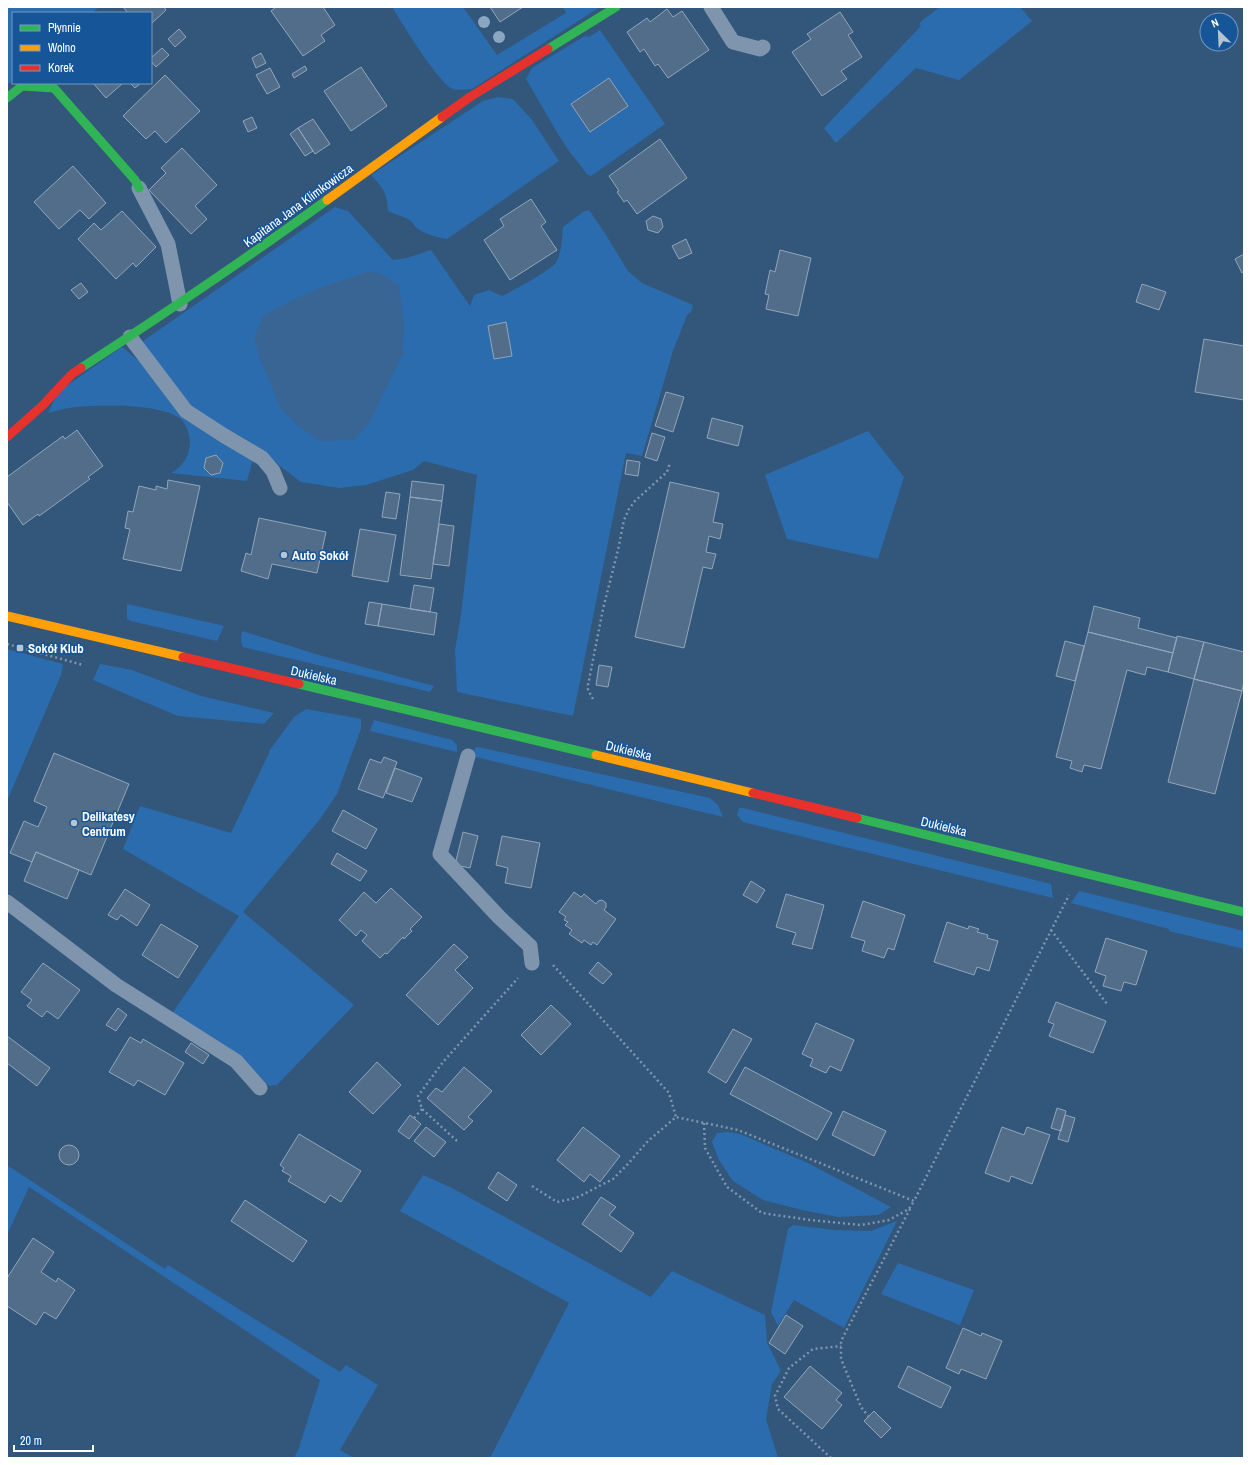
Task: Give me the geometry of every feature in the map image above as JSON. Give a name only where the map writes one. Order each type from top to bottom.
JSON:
[{"type":"main road","name":"Kapitana Jana Klimkowicza","points":[[7,437],[42,406],[72,374],[180,304],[250,256],[470,97],[616,7]]},
{"type":"main road","points":[[7,98],[22,86],[54,88],[135,180],[139,188]]},
{"type":"main road","name":"Dukielska","points":[[7,616],[448,719],[1244,912]]},
{"type":"lane","points":[[711,7],[733,42],[760,49],[763,47]]},
{"type":"lane","points":[[139,188],[168,244],[180,304]]},
{"type":"lane","points":[[130,337],[186,410],[223,435],[262,458],[273,471],[280,488]]},
{"type":"lane","points":[[468,756],[440,854],[498,917],[530,946],[532,963]]},
{"type":"lane","points":[[7,902],[116,985],[236,1062],[260,1088]]},
{"type":"path","points":[[594,699],[588,690],[588,685],[603,609],[624,520],[635,501],[667,472],[670,463]]},
{"type":"path","points":[[7,644],[83,665]]},
{"type":"path","points":[[869,1417],[861,1407],[841,1359],[841,1341],[914,1201],[1080,873]]},
{"type":"path","points":[[1051,930],[1107,1004]]},
{"type":"path","points":[[530,946],[544,955],[669,1093],[676,1117]]},
{"type":"path","points":[[457,1141],[422,1108],[418,1096],[442,1062],[532,963]]},
{"type":"path","points":[[414,1118],[422,1108]]},
{"type":"path","points":[[676,1117],[738,1130],[914,1201]]},
{"type":"path","points":[[532,1186],[557,1202],[576,1198],[612,1179],[626,1166],[648,1141],[676,1117]]},
{"type":"path","points":[[704,1123],[705,1148],[727,1187],[762,1213],[861,1225],[889,1220],[909,1209],[914,1201]]},
{"type":"path","points":[[830,1458],[778,1409],[775,1396],[789,1368],[813,1348],[841,1346]]},
{"type":"shaded area","points":[[7,7],[99,7],[93,12],[12,12],[12,82],[7,84]]},
{"type":"shaded area","points":[[392,7],[463,7],[497,55],[566,13],[563,7],[600,7],[472,89],[455,90],[447,85],[430,65]]},
{"type":"shaded area","points":[[940,7],[1020,7],[1032,21],[959,80],[916,68],[836,143],[824,128],[921,26],[919,24]]},
{"type":"shaded area","points":[[600,30],[665,124],[591,176],[587,174],[569,151],[526,79],[532,68],[585,36],[589,37]]},
{"type":"shaded area","points":[[498,97],[513,99],[532,120],[559,161],[447,239],[424,232],[416,227],[409,219],[388,211],[387,200],[384,192],[371,175],[483,101]]},
{"type":"shaded area","points":[[335,207],[348,211],[393,260],[407,258],[431,250],[470,306],[474,295],[489,290],[502,296],[532,280],[554,265],[560,253],[563,227],[583,212],[589,210],[628,271],[642,283],[693,305],[691,312],[687,315],[673,351],[642,456],[626,453],[573,716],[457,692],[455,650],[461,615],[477,475],[424,461],[413,470],[366,485],[339,488],[301,482],[245,439],[190,409],[146,350],[143,341]]},
{"type":"shaded area","points":[[367,272],[380,273],[399,285],[404,326],[403,354],[368,425],[354,440],[321,441],[299,427],[280,407],[259,356],[254,338],[263,316],[294,299],[328,285]]},
{"type":"shaded area","points":[[122,347],[140,362],[164,387],[254,456],[247,481],[171,473],[185,460],[189,451],[190,441],[185,424],[178,417],[168,412],[140,407],[109,405],[61,409],[48,413],[58,392]]},
{"type":"shaded area","points":[[868,431],[904,477],[878,559],[787,539],[765,475]]},
{"type":"shaded area","points":[[127,604],[224,626],[217,641],[131,621],[127,619]]},
{"type":"shaded area","points":[[242,631],[319,655],[434,686],[430,692],[243,647],[241,641]]},
{"type":"shaded area","points":[[7,649],[63,664],[61,675],[7,801]]},
{"type":"shaded area","points":[[100,664],[132,670],[201,696],[274,713],[264,724],[178,716],[93,680]]},
{"type":"shaded area","points":[[306,709],[361,719],[361,729],[337,794],[320,819],[243,912],[354,1005],[277,1085],[269,1086],[256,1072],[171,1015],[239,916],[123,849],[140,806],[231,833],[269,751],[294,717]]},
{"type":"shaded area","points":[[374,720],[452,740],[457,745],[457,752],[370,731]]},
{"type":"shaded area","points":[[478,747],[710,798],[718,805],[723,817],[472,756],[475,748]]},
{"type":"shaded area","points":[[739,808],[1051,884],[1053,898],[743,822],[737,815]]},
{"type":"shaded area","points":[[1079,891],[1244,931],[1244,949],[1169,931],[1169,929],[1071,903]]},
{"type":"shaded area","points":[[728,1132],[740,1134],[808,1163],[891,1207],[878,1215],[838,1217],[763,1200],[733,1181],[719,1160],[712,1142],[717,1133]]},
{"type":"shaded area","points":[[7,1165],[165,1269],[168,1265],[340,1372],[346,1365],[378,1385],[340,1450],[354,1458],[294,1458],[299,1448],[320,1380],[29,1187],[7,1235]]},
{"type":"shaded area","points":[[423,1175],[450,1187],[651,1297],[672,1271],[765,1315],[767,1342],[781,1371],[772,1384],[766,1419],[778,1458],[490,1458],[569,1303],[400,1211]]},
{"type":"shaded area","points":[[897,1221],[844,1328],[794,1300],[778,1326],[771,1312],[788,1229],[793,1225],[834,1230],[871,1231]]},
{"type":"shaded area","points":[[898,1263],[974,1290],[960,1325],[881,1294]]},
{"type":"building","points":[[123,7],[164,7],[166,10],[152,23],[152,12],[127,12]]},
{"type":"building","points":[[276,7],[323,7],[335,25],[321,35],[325,41],[303,56],[271,11]]},
{"type":"building","points":[[490,7],[523,7],[500,22]]},
{"type":"building","points":[[667,9],[673,17],[682,11],[709,50],[668,78],[658,64],[655,66],[644,49],[640,52],[627,32],[647,18],[650,22]]},
{"type":"building","points":[[840,12],[853,32],[848,35],[862,57],[841,71],[847,79],[822,96],[792,52],[811,39],[807,34]]},
{"type":"building","points":[[179,29],[186,37],[175,47],[168,39]]},
{"type":"building","points":[[162,48],[169,55],[156,67],[152,62],[152,57]]},
{"type":"building","points":[[261,53],[266,63],[256,68],[252,58]]},
{"type":"building","points":[[305,66],[307,70],[294,78],[292,74]]},
{"type":"building","points":[[361,67],[387,106],[351,131],[324,91]]},
{"type":"building","points":[[270,68],[280,87],[267,94],[256,75]]},
{"type":"building","points":[[165,75],[200,111],[166,143],[155,131],[146,139],[123,116]]},
{"type":"building","points":[[609,78],[628,106],[590,132],[571,104]]},
{"type":"building","points":[[94,84],[122,84],[106,98]]},
{"type":"building","points":[[131,84],[140,84],[135,88]]},
{"type":"building","points":[[252,117],[257,128],[248,132],[243,121]]},
{"type":"building","points":[[313,119],[330,144],[315,154],[298,128]]},
{"type":"building","points":[[298,128],[313,151],[305,156],[290,134]]},
{"type":"building","points":[[660,139],[687,178],[637,214],[627,200],[624,202],[609,176]]},
{"type":"building","points":[[182,148],[217,185],[195,206],[207,219],[191,234],[149,190],[166,173],[161,168]]},
{"type":"building","points":[[73,166],[106,203],[89,219],[80,210],[59,229],[34,202]]},
{"type":"building","points":[[531,199],[546,222],[541,226],[557,250],[510,280],[484,240],[504,226],[500,219]]},
{"type":"building","points":[[122,211],[156,247],[136,267],[133,263],[116,279],[78,239],[94,223],[101,230]]},
{"type":"building","points":[[653,216],[661,219],[663,227],[658,233],[648,230],[646,221]]},
{"type":"building","points":[[686,239],[692,253],[679,259],[672,246]]},
{"type":"building","points":[[780,250],[811,258],[798,316],[766,309],[769,295],[765,294],[770,270],[775,272]]},
{"type":"building","points":[[1244,254],[1244,272],[1242,273],[1235,259]]},
{"type":"building","points":[[81,283],[88,292],[79,299],[71,290]]},
{"type":"building","points":[[1142,284],[1166,292],[1159,310],[1136,302]]},
{"type":"building","points":[[506,322],[512,356],[494,359],[488,326]]},
{"type":"building","points":[[1204,339],[1244,346],[1244,400],[1195,392]]},
{"type":"building","points":[[666,392],[684,397],[673,432],[655,426]]},
{"type":"building","points":[[712,418],[743,426],[738,446],[707,438]]},
{"type":"building","points":[[77,430],[103,466],[88,477],[90,479],[39,516],[38,514],[23,525],[7,502],[7,477],[63,436],[65,439]]},
{"type":"building","points":[[652,433],[665,437],[657,461],[645,457]]},
{"type":"building","points":[[216,455],[223,463],[220,473],[211,475],[204,468],[206,458]]},
{"type":"building","points":[[627,460],[640,462],[638,476],[625,474]]},
{"type":"building","points":[[168,480],[200,486],[181,571],[123,559],[130,529],[125,528],[128,511],[133,512],[139,486],[156,490],[156,486],[167,489]]},
{"type":"building","points":[[412,481],[444,485],[442,501],[410,497]]},
{"type":"building","points":[[670,482],[719,493],[713,522],[723,524],[720,539],[709,536],[706,552],[716,554],[712,569],[703,567],[684,648],[635,637]]},
{"type":"building","points":[[386,492],[400,494],[396,519],[382,517]]},
{"type":"building","points":[[410,497],[442,501],[431,579],[400,575]]},
{"type":"building","points":[[259,518],[326,532],[317,573],[272,564],[268,579],[241,571],[246,553],[251,555]]},
{"type":"building","points":[[439,524],[454,526],[449,566],[433,564]]},
{"type":"building","points":[[360,529],[396,535],[388,582],[352,576]]},
{"type":"building","points":[[414,585],[434,588],[430,612],[410,609]]},
{"type":"building","points":[[369,602],[382,604],[378,626],[365,624]]},
{"type":"building","points":[[382,604],[437,613],[434,635],[378,626]]},
{"type":"building","points":[[1094,606],[1140,618],[1138,628],[1177,638],[1173,653],[1088,632]]},
{"type":"building","points":[[1088,632],[1173,653],[1168,672],[1147,667],[1145,675],[1127,670],[1101,769],[1084,765],[1082,772],[1070,768],[1072,761],[1056,757]]},
{"type":"building","points":[[1177,636],[1204,642],[1194,679],[1168,672]]},
{"type":"building","points":[[1065,641],[1084,646],[1075,681],[1056,676]]},
{"type":"building","points":[[1204,642],[1244,652],[1244,682],[1242,691],[1194,679]]},
{"type":"building","points":[[599,665],[612,667],[608,687],[596,685]]},
{"type":"building","points":[[1194,679],[1242,691],[1215,794],[1168,782]]},
{"type":"building","points":[[54,753],[129,784],[91,875],[36,852],[32,862],[10,853],[24,821],[38,827],[47,807],[34,801]]},
{"type":"building","points":[[384,757],[397,762],[383,798],[358,789],[370,759],[381,763]]},
{"type":"building","points":[[395,768],[422,778],[412,802],[386,793]]},
{"type":"building","points":[[343,810],[377,829],[366,849],[332,831]]},
{"type":"building","points":[[463,832],[478,836],[470,868],[455,865]]},
{"type":"building","points":[[502,836],[540,843],[531,888],[505,883],[508,868],[496,865]]},
{"type":"building","points":[[36,852],[79,870],[67,899],[24,881]]},
{"type":"building","points":[[337,853],[367,871],[360,881],[331,864]]},
{"type":"building","points":[[751,881],[765,890],[757,903],[743,895]]},
{"type":"building","points":[[391,888],[422,917],[410,929],[412,931],[404,939],[403,937],[387,954],[385,953],[380,958],[362,941],[367,935],[361,930],[356,936],[339,920],[364,892],[376,903]]},
{"type":"building","points":[[125,889],[150,905],[137,926],[121,915],[117,920],[108,915]]},
{"type":"building","points":[[574,892],[581,897],[584,894],[596,904],[598,901],[602,900],[606,903],[604,910],[616,919],[597,945],[593,942],[591,945],[584,940],[582,943],[569,934],[572,930],[565,925],[568,922],[564,920],[566,917],[559,912]]},
{"type":"building","points":[[786,894],[824,905],[812,949],[792,944],[796,933],[776,927]]},
{"type":"building","points":[[863,901],[905,915],[894,950],[888,948],[884,958],[862,951],[865,941],[851,937]]},
{"type":"building","points":[[947,922],[968,929],[969,926],[979,929],[977,932],[988,935],[987,938],[998,941],[989,971],[977,967],[974,975],[934,962]]},
{"type":"building","points":[[161,924],[198,946],[178,978],[142,955]]},
{"type":"building","points":[[1106,938],[1147,951],[1136,985],[1124,982],[1121,991],[1103,986],[1106,976],[1095,972]]},
{"type":"building","points":[[454,944],[468,957],[455,970],[473,988],[438,1025],[406,995]]},
{"type":"building","points":[[598,962],[612,974],[603,984],[589,973]]},
{"type":"building","points":[[43,963],[80,990],[58,1019],[47,1011],[42,1017],[27,1006],[32,1000],[21,992]]},
{"type":"building","points":[[1056,1002],[1106,1021],[1093,1053],[1049,1036],[1054,1024],[1048,1022]]},
{"type":"building","points":[[551,1005],[571,1024],[541,1055],[521,1035]]},
{"type":"building","points":[[118,1008],[127,1015],[116,1031],[106,1025]]},
{"type":"building","points":[[816,1023],[854,1040],[841,1071],[830,1066],[826,1073],[810,1066],[813,1059],[802,1054]]},
{"type":"building","points":[[733,1029],[752,1039],[726,1083],[708,1072]]},
{"type":"building","points":[[7,1036],[50,1068],[37,1086],[7,1063]]},
{"type":"building","points":[[130,1037],[141,1043],[143,1039],[184,1063],[165,1095],[138,1080],[134,1086],[109,1072]]},
{"type":"building","points":[[191,1043],[209,1055],[203,1064],[185,1052]]},
{"type":"building","points":[[377,1062],[401,1085],[373,1114],[349,1092]]},
{"type":"building","points":[[464,1067],[492,1091],[468,1117],[473,1121],[464,1130],[427,1098],[436,1088],[442,1092]]},
{"type":"building","points":[[745,1067],[832,1113],[817,1140],[730,1094]]},
{"type":"building","points":[[1057,1108],[1066,1111],[1061,1131],[1051,1128]]},
{"type":"building","points":[[843,1111],[886,1131],[874,1156],[832,1135]]},
{"type":"building","points":[[410,1115],[421,1124],[409,1139],[398,1131]]},
{"type":"building","points":[[1065,1115],[1075,1118],[1068,1142],[1058,1139]]},
{"type":"building","points":[[426,1127],[446,1142],[434,1157],[414,1141]]},
{"type":"building","points":[[583,1127],[620,1156],[600,1182],[590,1174],[584,1182],[557,1160]]},
{"type":"building","points":[[1002,1127],[1024,1135],[1027,1127],[1050,1135],[1032,1184],[1011,1176],[1009,1182],[985,1173]]},
{"type":"building","points":[[299,1134],[361,1171],[341,1202],[330,1195],[325,1203],[288,1181],[291,1176],[282,1171],[284,1168],[280,1165]]},
{"type":"building","points":[[65,1145],[73,1145],[79,1151],[79,1159],[73,1165],[65,1165],[59,1159],[59,1151]]},
{"type":"building","points":[[498,1172],[517,1185],[507,1201],[488,1188]]},
{"type":"building","points":[[601,1197],[616,1207],[609,1215],[634,1233],[621,1252],[582,1224]]},
{"type":"building","points":[[245,1200],[307,1241],[293,1262],[231,1221]]},
{"type":"building","points":[[33,1238],[54,1252],[41,1272],[56,1282],[58,1278],[75,1290],[56,1319],[44,1312],[36,1325],[7,1306],[7,1278]]},
{"type":"building","points":[[786,1315],[803,1326],[785,1354],[769,1343]]},
{"type":"building","points":[[963,1328],[981,1336],[982,1333],[1002,1341],[986,1379],[961,1369],[959,1374],[946,1368]]},
{"type":"building","points":[[810,1366],[842,1393],[836,1400],[842,1405],[822,1429],[784,1397]]},
{"type":"building","points":[[908,1366],[951,1387],[941,1408],[898,1387]]},
{"type":"building","points":[[874,1411],[891,1428],[881,1438],[864,1421]]},
{"type":"traffic: fast","points":[[548,49],[616,7]]},
{"type":"traffic: fast","points":[[7,98],[22,86],[54,88],[135,180],[139,188]]},
{"type":"traffic: fast","points":[[81,368],[205,286],[327,200]]},
{"type":"traffic: fast","points":[[299,684],[596,755]]},
{"type":"traffic: fast","points":[[857,818],[1244,912]]},
{"type":"traffic: slow","points":[[327,200],[442,117]]},
{"type":"traffic: slow","points":[[7,616],[183,657]]},
{"type":"traffic: slow","points":[[596,755],[753,793]]},
{"type":"traffic: jam","points":[[442,117],[470,97],[548,49]]},
{"type":"traffic: jam","points":[[7,437],[42,406],[72,374],[81,368]]},
{"type":"traffic: jam","points":[[183,657],[299,684]]},
{"type":"traffic: jam","points":[[753,793],[857,818]]},
{"type":"place","name":"Auto Sokół","points":[[284,555]]},
{"type":"place","name":"Sokół Klub","points":[[20,648]]},
{"type":"place","name":"Delikatesy Centrum","points":[[74,823]]}]
